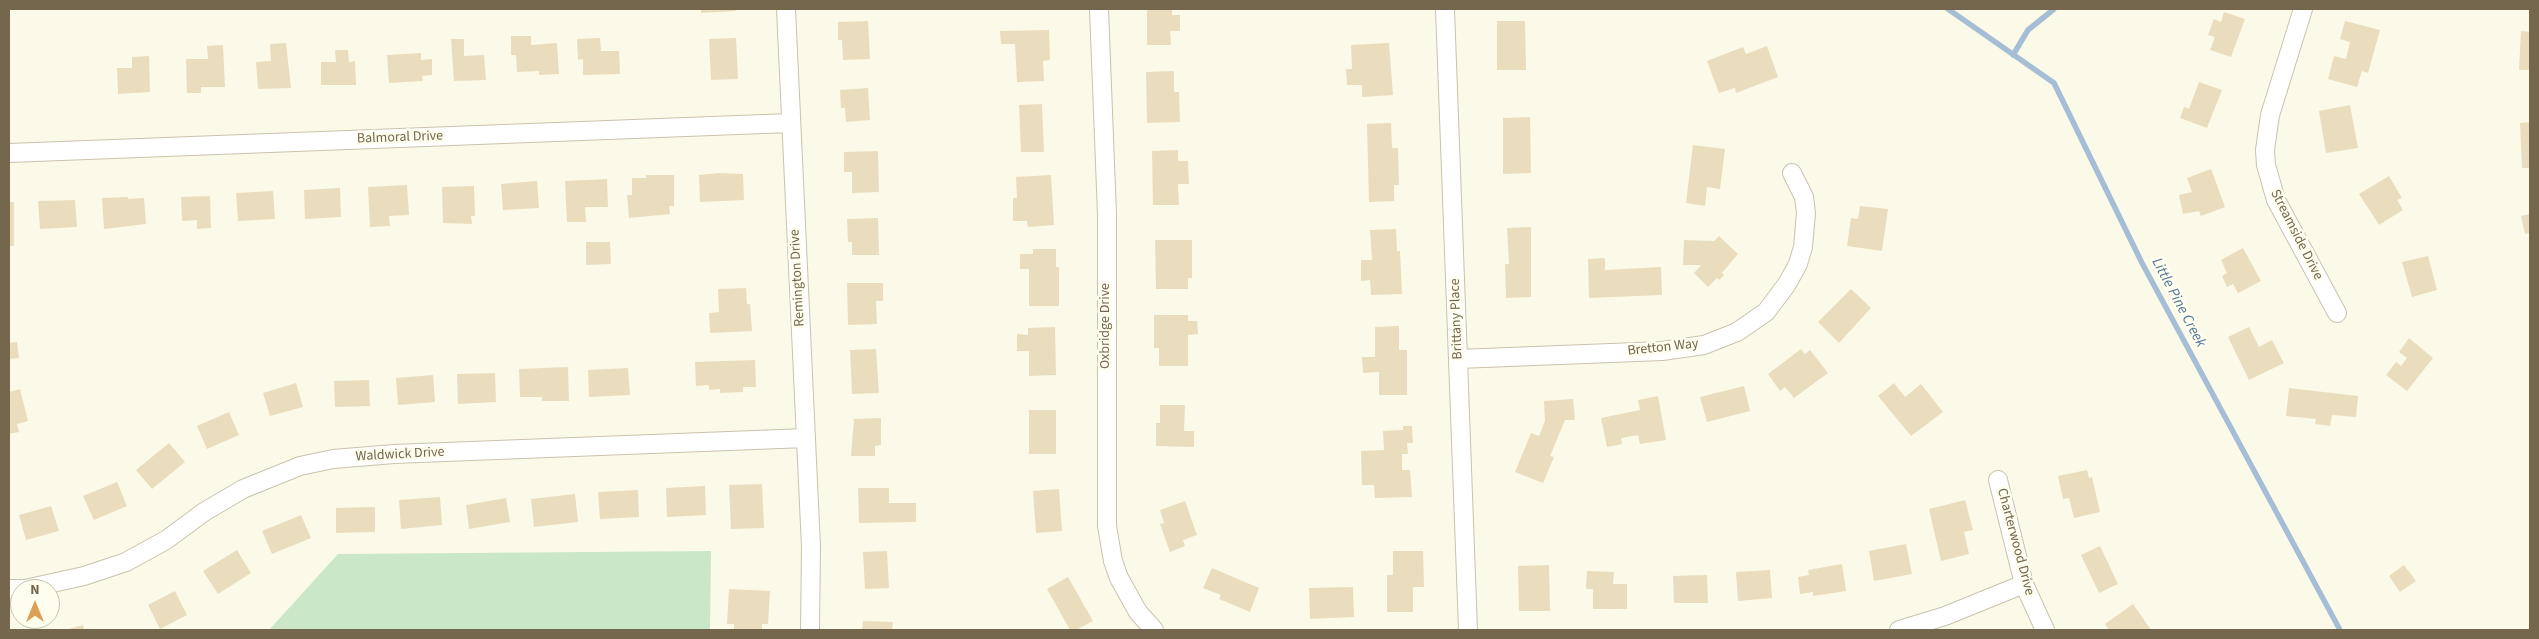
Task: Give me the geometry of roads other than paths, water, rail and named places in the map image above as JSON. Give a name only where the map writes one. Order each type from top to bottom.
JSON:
[{"type":"street","name":"Remington Drive","points":[[786,9],[790,123],[812,547],[810,630]]},
{"type":"street","name":"Oxbridge Drive","points":[[1099,9],[1107,215],[1107,526],[1113,561],[1119,578],[1138,612],[1154,630]]},
{"type":"street","name":"Brittany Place","points":[[1445,9],[1468,630]]},
{"type":"street","name":"Streamside Drive","points":[[2303,9],[2270,115],[2265,150],[2266,165],[2276,200],[2337,313]]},
{"type":"street","name":"Balmoral Drive","points":[[9,154],[790,123]]},
{"type":"street","name":"Bretton Way","points":[[1458,359],[1662,351],[1704,344],[1738,332],[1766,312],[1787,284],[1798,264],[1803,247],[1806,213],[1804,197],[1792,173]]},
{"type":"street","name":"Waldwick Drive","points":[[60,581],[84,576],[126,562],[166,540],[204,512],[243,489],[300,466],[333,459],[394,454],[806,438]]},
{"type":"street","name":"Charterwood Drive","points":[[1998,480],[2024,584],[2045,630]]},
{"type":"street","points":[[1899,630],[1945,616],[2024,584]]},
{"type":"waterway","name":"Little Pine Creek","points":[[1948,9],[2054,83],[2142,263],[2340,630]]},
{"type":"waterway","name":"Little Pine Creek","points":[[2013,55],[2028,30],[2054,9]]}]
